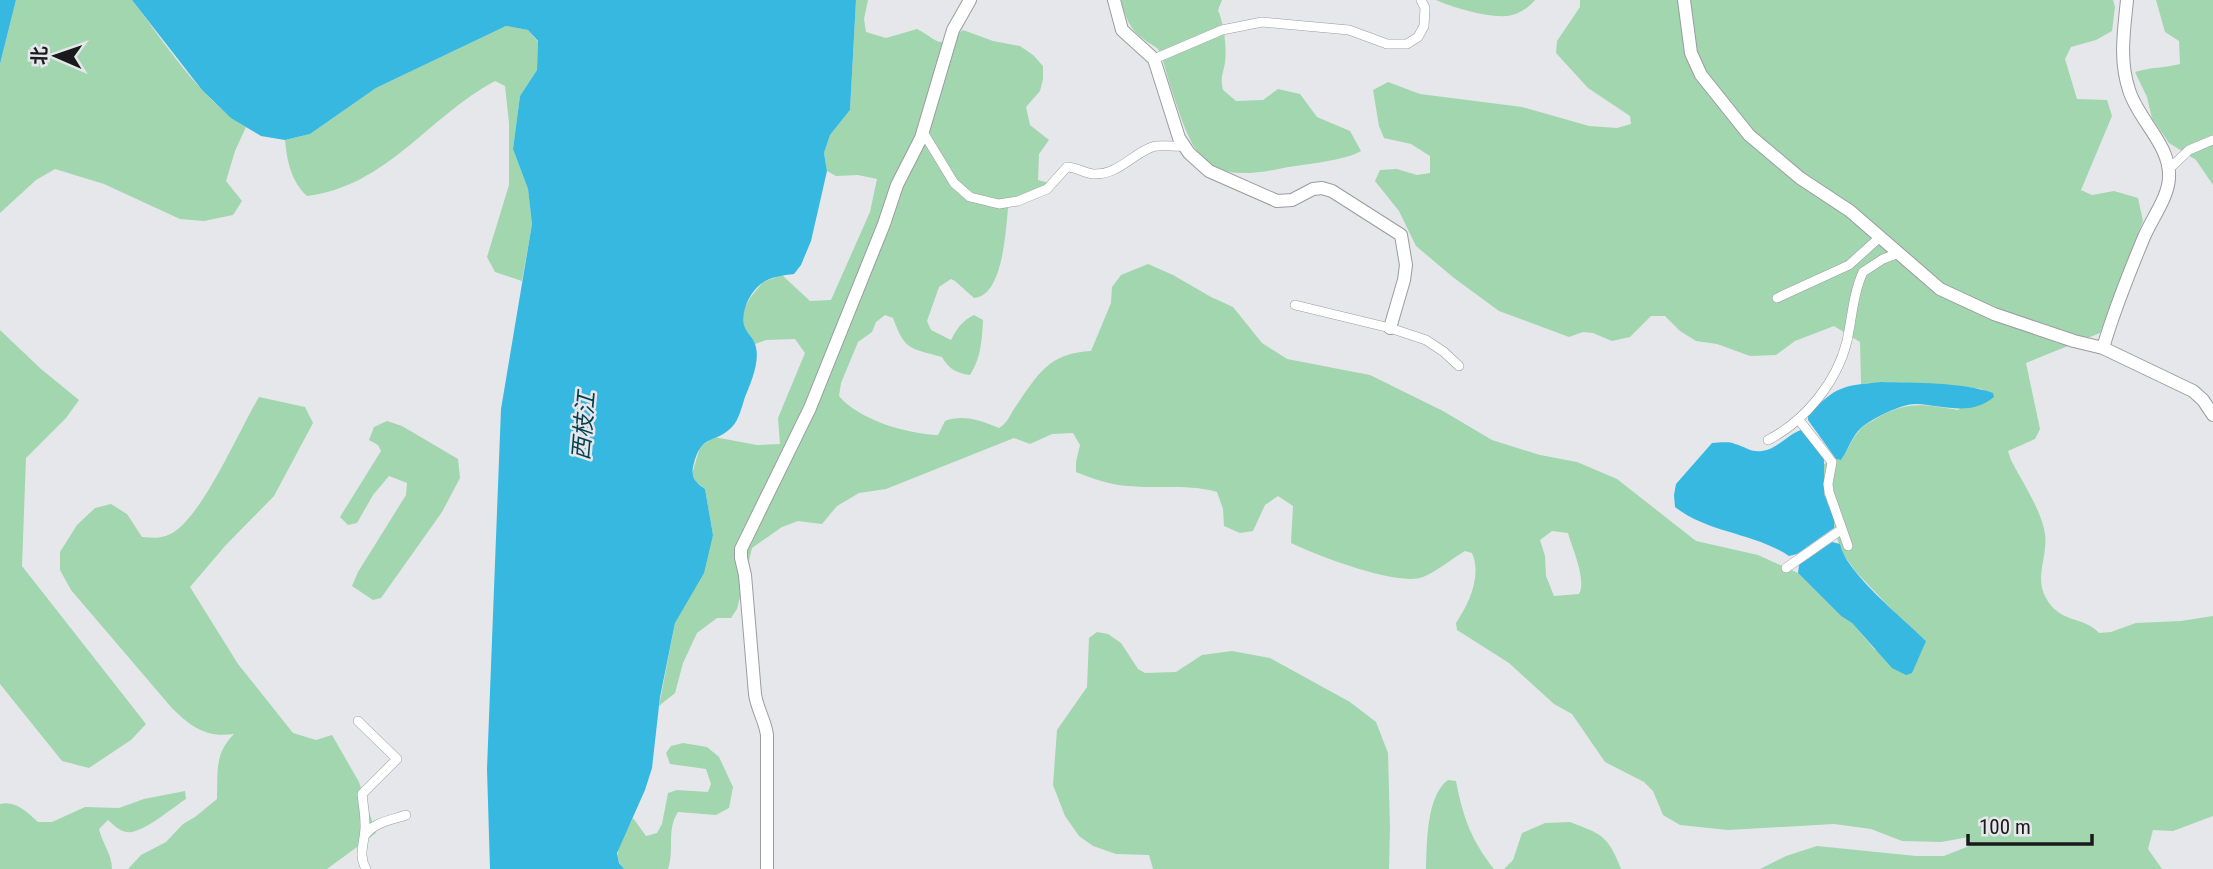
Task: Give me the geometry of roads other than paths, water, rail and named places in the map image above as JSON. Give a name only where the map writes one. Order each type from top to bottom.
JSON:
[{"type":"street","points":[[767,869],[767,734],[765,721],[757,708],[755,694],[746,575],[741,549],[810,408],[897,185],[923,132],[953,30],[970,0]]},
{"type":"street","points":[[1114,0],[1122,30],[1154,59],[1179,138],[1209,171],[1277,201],[1292,200],[1313,189],[1332,191],[1401,236],[1406,265],[1390,328]]},
{"type":"street","points":[[1154,59],[1222,30],[1262,22],[1349,30],[1387,44],[1407,44],[1418,37],[1424,26],[1425,8],[1421,0]]},
{"type":"street","points":[[1684,0],[1691,53],[1702,75],[1749,135],[1800,178],[1850,211],[1940,289],[1994,314],[2103,348],[2193,391],[2213,415]]},
{"type":"street","points":[[2103,348],[2141,246],[2166,192],[2169,176],[2158,141],[2129,92],[2122,38],[2127,0]]},
{"type":"street","points":[[923,132],[954,183],[970,197],[999,204],[1018,201],[1046,189],[1067,167],[1092,174],[1104,172],[1121,167],[1159,145],[1173,148],[1185,146]]},
{"type":"street","points":[[2168,170],[2189,150],[2213,140]]},
{"type":"street","points":[[1777,298],[1849,265],[1880,237]]},
{"type":"street","points":[[1768,440],[1799,420],[1831,380],[1841,358],[1863,272],[1899,253]]},
{"type":"street","points":[[1295,305],[1390,328],[1426,340],[1459,366]]},
{"type":"street","points":[[1799,420],[1832,462],[1829,492],[1848,547]]},
{"type":"street","points":[[1786,568],[1842,529]]},
{"type":"street","points":[[358,721],[397,759],[362,794],[365,836]]},
{"type":"street","points":[[366,869],[361,853],[369,829],[406,815]]},
{"type":"water","points":[[0,0],[16,0],[0,64]]},
{"type":"water","name":"西枝江","points":[[132,0],[856,0],[850,110],[830,135],[824,153],[827,171],[811,241],[801,265],[794,274],[765,281],[747,302],[744,325],[757,350],[752,378],[734,424],[704,444],[693,467],[695,480],[705,489],[713,535],[704,573],[675,623],[660,697],[652,768],[617,853],[619,863],[624,869],[490,869],[487,769],[501,409],[532,224],[528,189],[513,149],[520,96],[537,70],[538,41],[528,30],[506,26],[376,88],[310,134],[285,140],[261,136],[231,118],[202,90]]},
{"type":"water","points":[[1881,382],[1967,387],[1993,393],[1994,397],[1975,407],[1916,404],[1895,409],[1861,428],[1841,460],[1836,459],[1808,420],[1808,415],[1840,389]]},
{"type":"water","points":[[1801,430],[1824,458],[1824,494],[1834,519],[1834,528],[1797,554],[1789,556],[1761,542],[1688,516],[1675,507],[1676,484],[1712,443],[1729,443],[1762,451]]},
{"type":"water","points":[[1832,542],[1840,544],[1844,555],[1864,581],[1926,641],[1912,673],[1906,675],[1892,668],[1852,623],[1841,616],[1798,573],[1799,565]]}]
